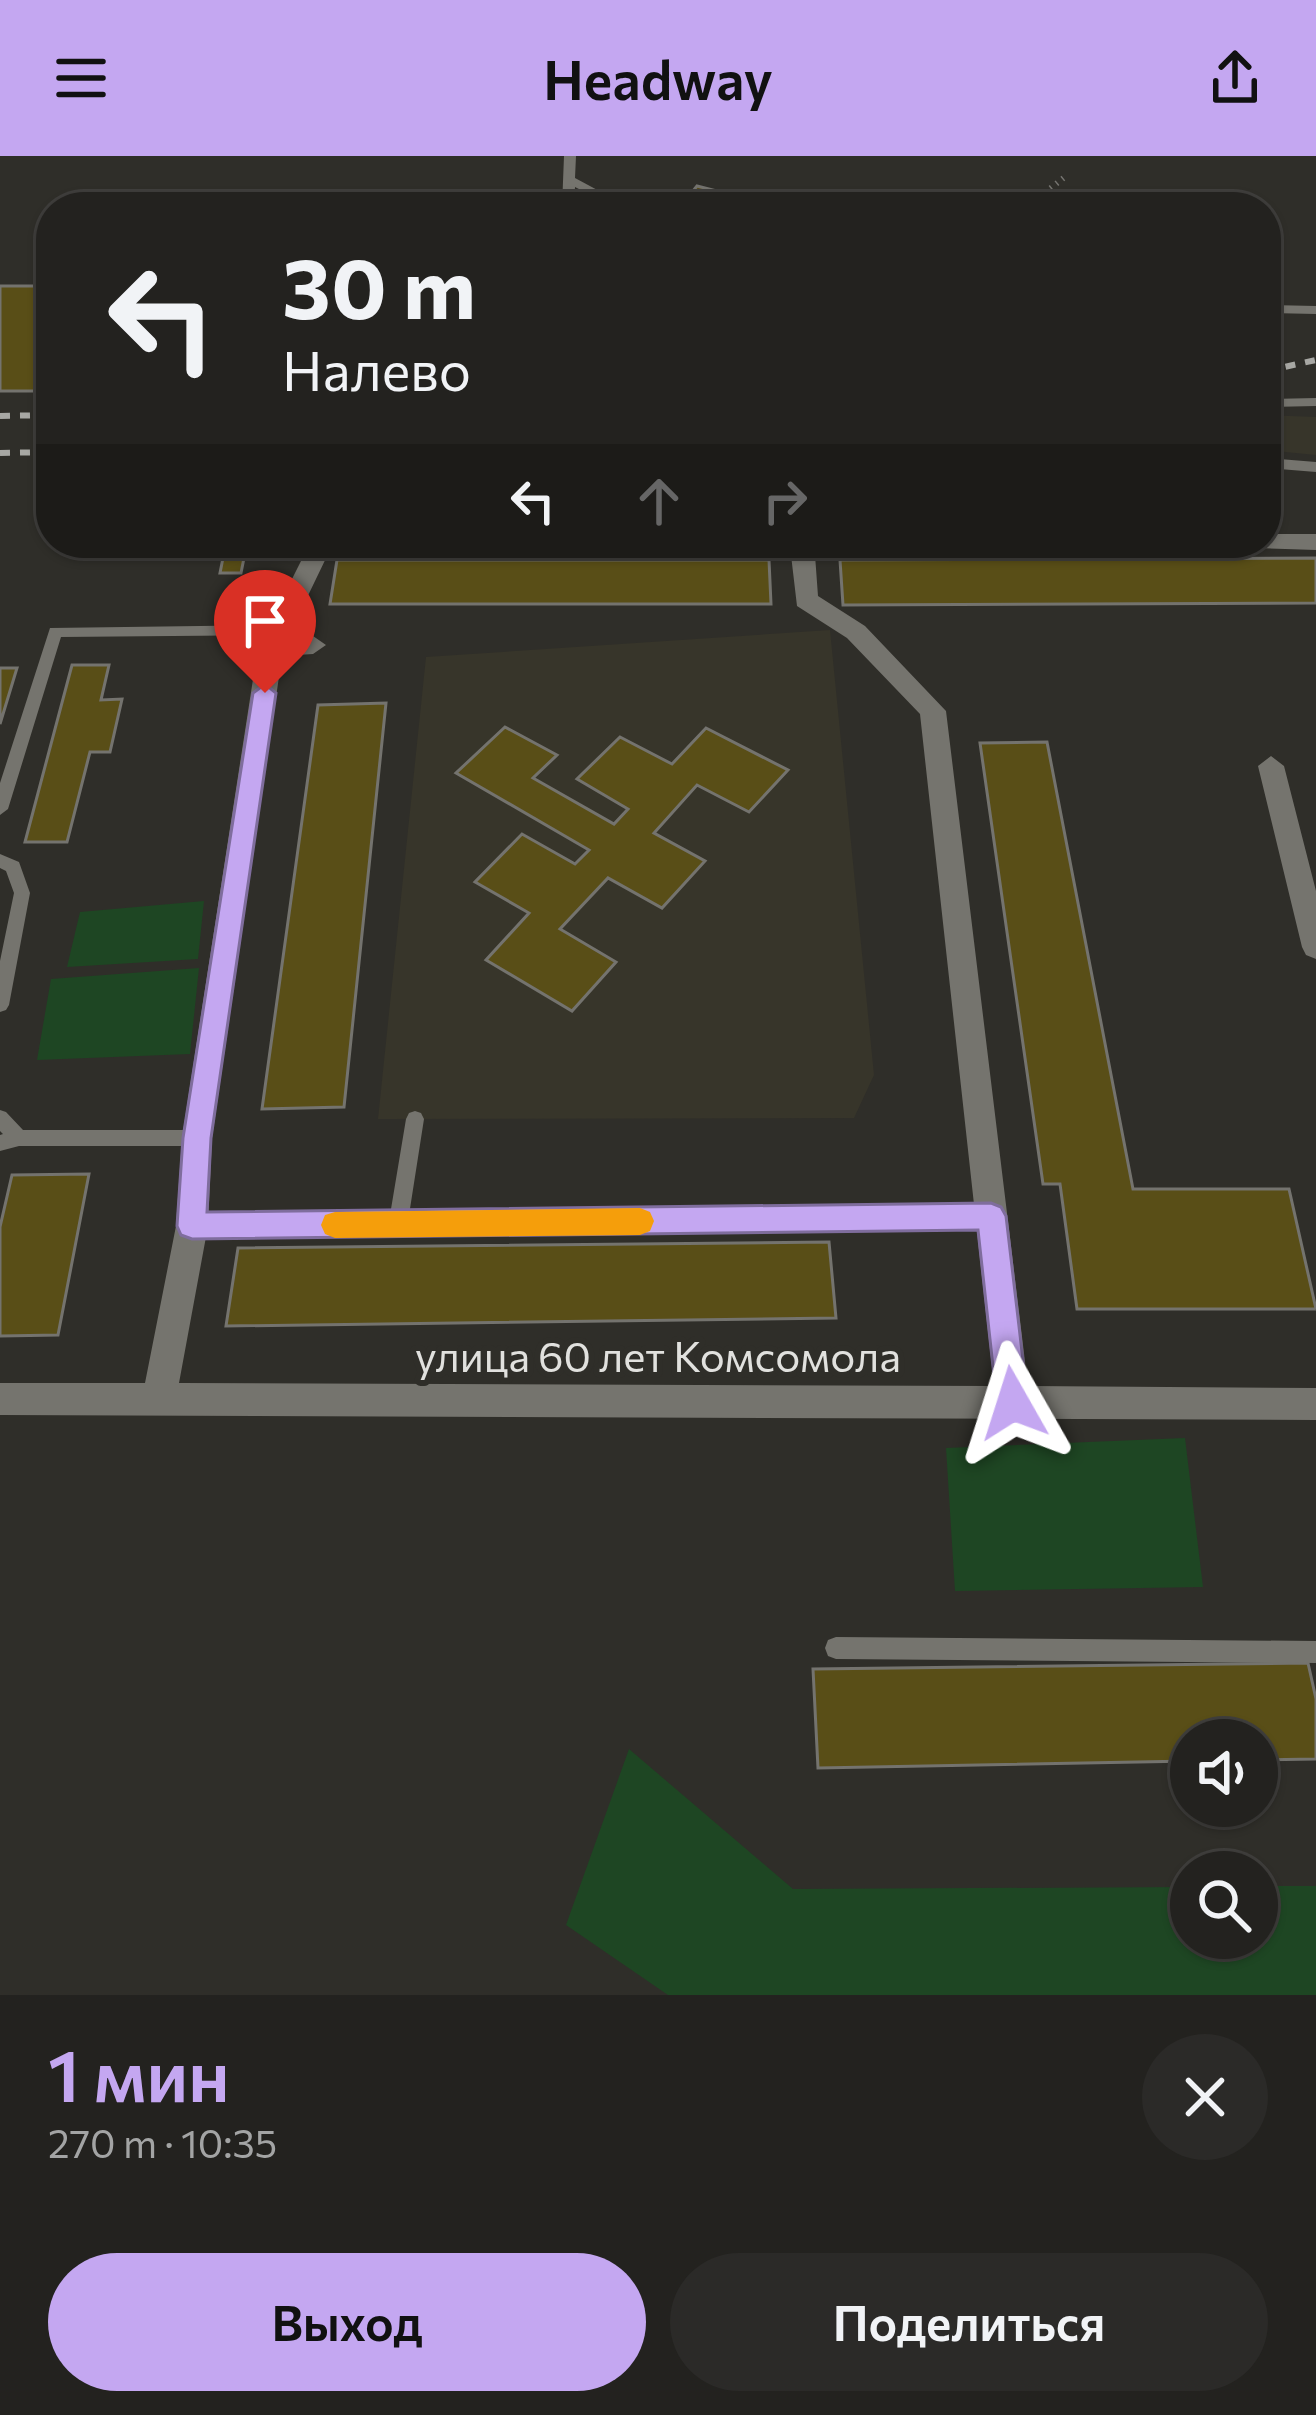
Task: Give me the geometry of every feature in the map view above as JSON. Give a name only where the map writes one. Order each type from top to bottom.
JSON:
[{"type":"street","points":[[1281,542],[1316,542]]},
{"type":"street","points":[[159,1400],[192,1226],[197,1138],[274,639],[314,558]]},
{"type":"street","points":[[808,558],[806,600],[856,632],[933,711],[1013,1403]]},
{"type":"street","points":[[274,639],[313,645]]},
{"type":"street","points":[[1271,766],[1316,947]]},
{"type":"street","name":"улица 60 лет Комсомола","points":[[0,1399],[1316,1404]]},
{"type":"lane","points":[[570,156],[570,192]]},
{"type":"lane","points":[[572,181],[594,192]]},
{"type":"lane","points":[[1281,309],[1316,310]]},
{"type":"lane","points":[[1281,403],[1316,402]]},
{"type":"lane","points":[[1281,465],[1316,467]]},
{"type":"lane","points":[[0,809],[55,632],[274,639]]},
{"type":"lane","points":[[0,861],[13,867],[22,893],[0,1005]]},
{"type":"lane","points":[[0,1118],[10,1141],[197,1138]]},
{"type":"lane","points":[[398,1225],[415,1119]]},
{"type":"lane","points":[[192,1226],[991,1216]]},
{"type":"lane","points":[[836,1648],[1316,1652]]},
{"type":"path","points":[[1046,192],[1066,176]]},
{"type":"shaded area","points":[[1281,416],[1316,417],[1316,455],[1281,452]]},
{"type":"shaded area","points":[[830,630],[874,1075],[854,1118],[378,1119],[426,657]]},
{"type":"green space","points":[[204,901],[198,959],[67,967],[80,912]]},
{"type":"green space","points":[[199,968],[190,1054],[37,1060],[51,979]]},
{"type":"green space","points":[[1185,1438],[1203,1587],[955,1591],[946,1448]]},
{"type":"green space","points":[[629,1749],[793,1889],[1170,1887],[1170,1959],[1278,1959],[1278,1886],[1316,1886],[1316,1995],[668,1995],[566,1925]]},
{"type":"building","points":[[0,286],[36,286],[36,391],[0,391]]},
{"type":"building","points":[[223,558],[244,558],[241,573],[220,573]]},
{"type":"building","points":[[1316,558],[1316,603],[843,605],[840,560]]},
{"type":"building","points":[[337,560],[769,560],[771,604],[330,604]]},
{"type":"building","points":[[72,665],[109,665],[101,700],[122,699],[110,752],[90,752],[67,842],[25,842]]},
{"type":"building","points":[[0,668],[17,668],[0,724]]},
{"type":"building","points":[[386,703],[344,1107],[262,1109],[318,705]]},
{"type":"building","points":[[505,727],[557,755],[533,778],[614,824],[628,809],[577,779],[620,737],[672,764],[706,728],[788,770],[749,812],[697,785],[654,833],[705,861],[662,908],[608,878],[560,929],[616,962],[572,1011],[486,960],[529,913],[475,882],[522,834],[575,864],[589,850],[456,773]]},
{"type":"building","points":[[1047,742],[1133,1189],[1289,1189],[1316,1309],[1077,1309],[1060,1184],[1043,1184],[980,743]]},
{"type":"building","points":[[89,1174],[58,1335],[0,1336],[0,1227],[12,1175]]},
{"type":"building","points":[[829,1242],[836,1318],[226,1326],[238,1248]]},
{"type":"building","points":[[1308,1663],[1316,1699],[1316,1759],[1278,1760],[1278,1719],[1170,1719],[1170,1761],[818,1768],[813,1669]]},
{"type":"railway","points":[[1281,368],[1316,360]]},
{"type":"railway","points":[[0,416],[36,415]]},
{"type":"railway","points":[[0,453],[36,452]]},
{"type":"slow traffic","points":[[335,1225],[640,1221]]},
{"type":"route","points":[[265,693],[197,1138],[192,1226],[991,1216],[1013,1403]]}]
